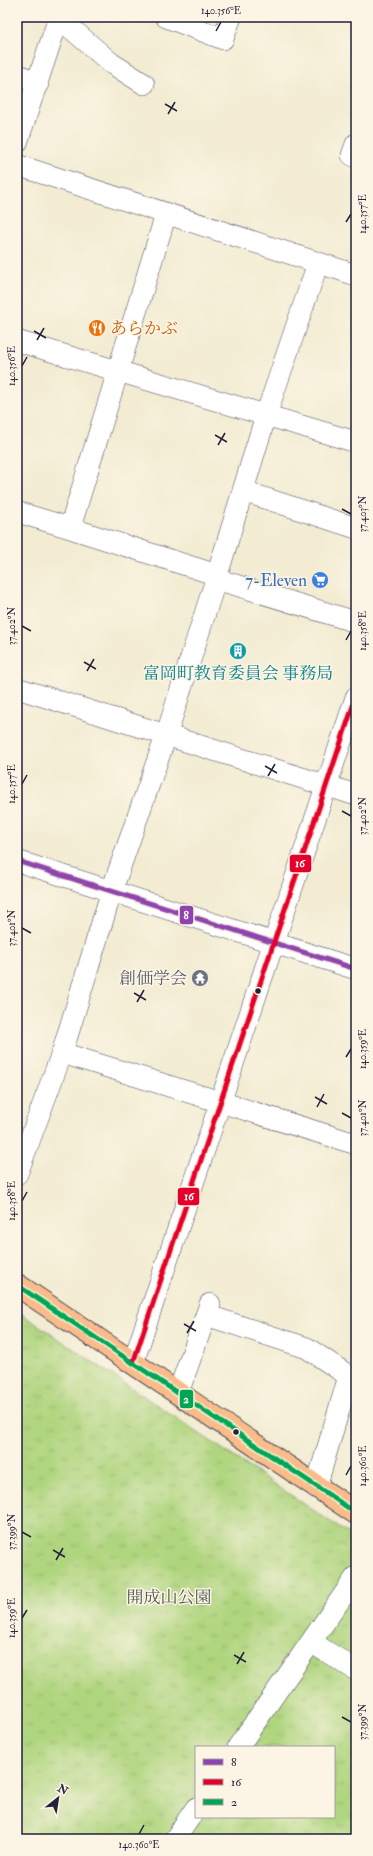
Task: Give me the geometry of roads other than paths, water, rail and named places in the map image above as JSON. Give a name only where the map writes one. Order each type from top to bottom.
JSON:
[{"type":"main road","points":[[17,1285],[356,1513]]},
{"type":"street","points":[[17,143],[38,84],[59,17],[111,64],[144,84]]},
{"type":"street","points":[[166,17],[223,39],[231,17]]},
{"type":"street","points":[[17,74],[38,84]]},
{"type":"street","points":[[356,144],[352,156],[356,157]]},
{"type":"street","points":[[17,165],[356,275]]},
{"type":"street","points":[[70,528],[166,214]]},
{"type":"street","points":[[17,1174],[62,1053],[112,890],[166,736],[217,577],[266,415],[318,263]]},
{"type":"street","points":[[17,341],[356,442]]},
{"type":"street","points":[[243,491],[356,528]]},
{"type":"street","points":[[17,512],[356,622]]},
{"type":"street","points":[[18,693],[166,736],[356,795]]},
{"type":"street","points":[[133,1363],[222,1101],[356,697]]},
{"type":"street","points":[[17,861],[112,890],[356,969]]},
{"type":"street","points":[[62,1053],[222,1101],[356,1144]]},
{"type":"street","points":[[178,1393],[208,1309],[307,1348],[352,1375],[316,1487]]},
{"type":"street","points":[[239,1746],[356,1577]]},
{"type":"street","points":[[311,1642],[356,1670]]},
{"type":"street","points":[[175,1839],[195,1809]]},
{"type":"place","name":"あらかぶ","points":[[97,328]]},
{"type":"place","name":"7-Eleven","points":[[320,580]]},
{"type":"place","name":"富岡町教育委員会 事務局","points":[[238,651]]},
{"type":"place","name":"創価学会","points":[[200,978]]},
{"type":"park label","name":"開成山公園","points":[[169,1597]]}]
